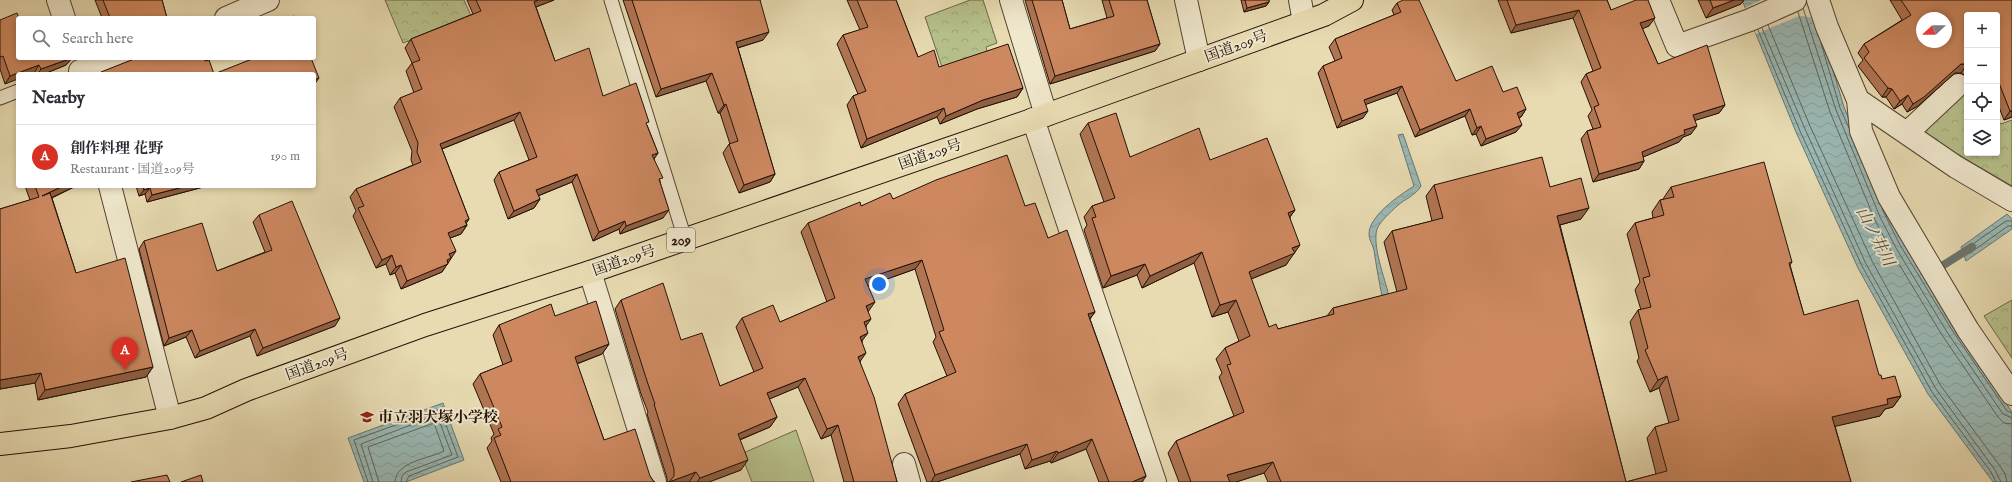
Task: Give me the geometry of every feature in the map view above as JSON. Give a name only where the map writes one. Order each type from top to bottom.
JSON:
[{"type":"highway","name":"国道209号","points":[[0,444],[71,436],[170,418],[206,408],[246,390],[425,324],[590,272],[685,238],[1040,117],[1324,15],[1352,0]]},
{"type":"street","points":[[58,0],[63,16]]},
{"type":"street","points":[[231,16],[268,0]]},
{"type":"street","points":[[1011,0],[1040,117],[1155,482]]},
{"type":"street","points":[[1186,0],[1199,60]]},
{"type":"street","points":[[1300,0],[1304,22]]},
{"type":"street","points":[[1658,0],[1677,46],[1750,20],[1795,0]]},
{"type":"street","points":[[1818,0],[1827,27],[1858,100],[1861,131],[1889,197],[1968,330],[2012,394]]},
{"type":"street","points":[[79,68],[112,60]]},
{"type":"street","points":[[1906,133],[1958,85]]},
{"type":"street","points":[[1858,100],[1956,167],[2012,200]]},
{"type":"street","points":[[111,188],[170,418]]},
{"type":"street","points":[[590,272],[655,482]]},
{"type":"lane","points":[[611,0],[685,238]]},
{"type":"lane","points":[[0,98],[16,92]]},
{"type":"green space","points":[[385,0],[464,0],[472,18],[403,43]]},
{"type":"green space","points":[[970,0],[983,0],[997,43],[986,47],[988,54],[943,70],[925,17]]},
{"type":"green space","points":[[1964,94],[1964,156],[2000,156],[2000,123],[2001,124],[2012,120],[2012,186],[1925,135],[1922,130]]},
{"type":"green space","points":[[2012,300],[2012,358],[1984,316]]},
{"type":"green space","points":[[796,430],[814,482],[752,482],[741,454]]},
{"type":"water","name":"山ノ井川","points":[[1742,0],[1810,0],[1818,20],[1844,107],[1888,213],[1955,327],[2012,412],[2012,482],[1993,482],[1928,394],[1858,268],[1796,132]]},
{"type":"water","points":[[1403,134],[1421,186],[1416,192],[1389,214],[1377,229],[1376,244],[1389,296],[1382,296],[1374,250],[1369,235],[1370,228],[1379,214],[1393,200],[1414,186],[1398,135]]},
{"type":"water","points":[[2007,214],[2012,219],[2012,229],[1966,261],[1961,247]]},
{"type":"water","points":[[443,403],[464,460],[406,482],[364,482],[348,438]]},
{"type":"pier","points":[[1761,0],[1810,0],[1817,18],[1799,16],[1756,34],[1745,8]]},
{"type":"building","points":[[103,0],[162,0],[166,16],[109,16]]},
{"type":"building","points":[[476,0],[538,0],[534,2],[555,61],[589,48],[603,96],[636,83],[649,122],[646,123],[658,153],[652,155],[663,178],[659,179],[669,210],[626,226],[625,221],[599,232],[577,174],[536,190],[540,199],[514,211],[499,172],[537,157],[520,112],[440,144],[469,219],[465,221],[467,225],[448,233],[456,251],[449,254],[451,258],[447,260],[448,264],[407,281],[401,265],[396,267],[392,255],[382,260],[358,208],[364,206],[356,189],[421,162],[417,152],[418,143],[400,98],[422,89],[412,63],[420,60],[411,39],[481,11]]},
{"type":"building","points":[[632,0],[760,0],[769,32],[736,42],[775,174],[744,185],[729,144],[738,141],[726,104],[724,105],[712,73],[661,89]]},
{"type":"building","points":[[857,0],[896,0],[918,57],[934,50],[939,67],[1008,44],[1023,88],[983,100],[946,116],[944,108],[867,139],[853,96],[866,91],[843,35],[868,27]]},
{"type":"building","points":[[1032,0],[1062,0],[1070,29],[1114,16],[1109,0],[1147,0],[1160,44],[1055,76]]},
{"type":"building","points":[[1245,0],[1269,0],[1269,2],[1247,8]]},
{"type":"building","points":[[1403,0],[1419,0],[1456,81],[1492,66],[1503,92],[1517,87],[1526,109],[1517,113],[1522,125],[1486,139],[1481,126],[1477,128],[1470,109],[1420,130],[1402,86],[1364,100],[1368,111],[1342,121],[1323,66],[1342,58],[1335,39],[1401,12],[1397,3]]},
{"type":"building","points":[[1507,0],[1607,0],[1611,10],[1636,0],[1648,0],[1655,18],[1640,23],[1658,64],[1707,45],[1725,105],[1693,115],[1697,126],[1684,130],[1685,134],[1642,152],[1644,161],[1599,174],[1587,131],[1601,127],[1594,107],[1599,105],[1586,74],[1601,68],[1579,10],[1516,25]]},
{"type":"building","points":[[1710,0],[1734,0],[1713,8]]},
{"type":"building","points":[[1901,0],[2012,0],[2012,111],[2010,111],[2000,86],[2000,12],[1964,12],[1964,64],[1961,64],[1924,97],[1913,104],[1908,95],[1900,101],[1892,89],[1888,88],[1864,58],[1869,52],[1864,44],[1911,15]]},
{"type":"building","points":[[17,13],[18,16],[16,16],[16,60],[66,60],[41,69],[39,65],[21,72],[16,72],[16,74],[10,76],[3,56],[0,57],[0,20]]},
{"type":"building","points":[[131,60],[209,60],[213,72],[101,72]]},
{"type":"building","points":[[249,60],[312,60],[319,78],[316,79],[316,72],[219,72]]},
{"type":"building","points":[[1116,113],[1130,157],[1199,128],[1210,160],[1267,138],[1295,210],[1288,213],[1300,245],[1292,248],[1295,253],[1249,272],[1269,327],[1276,324],[1278,329],[1334,314],[1333,308],[1407,289],[1392,231],[1443,218],[1434,185],[1542,157],[1550,187],[1581,178],[1589,208],[1557,216],[1626,482],[1281,482],[1273,462],[1227,475],[1230,482],[1191,482],[1176,441],[1244,412],[1227,365],[1231,364],[1225,348],[1250,336],[1236,300],[1220,305],[1202,252],[1150,276],[1145,264],[1111,276],[1092,218],[1096,217],[1092,206],[1115,198],[1088,123]]},
{"type":"building","points":[[1007,155],[1025,206],[1035,203],[1048,238],[1067,230],[1095,312],[1088,314],[1146,476],[1132,482],[1109,482],[1092,439],[1058,453],[1057,451],[1032,460],[1027,444],[935,475],[905,394],[956,372],[939,332],[944,330],[922,260],[865,279],[875,302],[866,306],[871,319],[864,322],[868,333],[860,337],[866,353],[858,357],[874,397],[897,482],[854,482],[838,425],[827,429],[805,378],[767,393],[777,417],[738,434],[748,460],[700,478],[696,472],[669,482],[674,476],[674,469],[655,404],[621,300],[663,283],[681,340],[702,333],[720,386],[763,368],[742,318],[773,305],[780,322],[835,298],[808,223],[860,202],[861,206],[890,193],[893,199],[936,180]]},
{"type":"building","points":[[1764,162],[1792,262],[1789,263],[1804,315],[1858,300],[1879,375],[1881,375],[1882,379],[1895,376],[1901,396],[1887,399],[1888,404],[1832,417],[1851,482],[1626,482],[1667,471],[1655,427],[1679,420],[1667,376],[1658,380],[1645,350],[1648,348],[1638,310],[1651,307],[1643,278],[1650,276],[1635,223],[1664,215],[1660,200],[1674,197],[1671,187]]},
{"type":"building","points":[[36,188],[59,188],[42,196],[50,193],[76,273],[125,258],[153,367],[45,390],[41,373],[0,380],[0,209],[39,197]]},
{"type":"building","points":[[150,188],[179,188],[152,195]]},
{"type":"building","points":[[292,201],[340,318],[263,348],[255,329],[200,351],[192,330],[169,338],[144,241],[202,223],[217,271],[272,250],[259,215]]},
{"type":"building","points":[[596,301],[609,344],[575,357],[604,440],[635,429],[650,476],[654,482],[511,482],[494,438],[501,435],[498,429],[502,427],[480,374],[512,361],[499,325],[551,304],[555,316]]},
{"type":"building","points":[[167,475],[170,482],[131,482]]},
{"type":"building","points":[[201,475],[203,482],[181,482]]},
{"type":"waterway","points":[[1934,271],[1972,247]]},
{"type":"place","name":"創作料理 花野","points":[[125,370]]},
{"type":"place","name":"市立羽犬塚小学校","points":[[367,417]]}]
